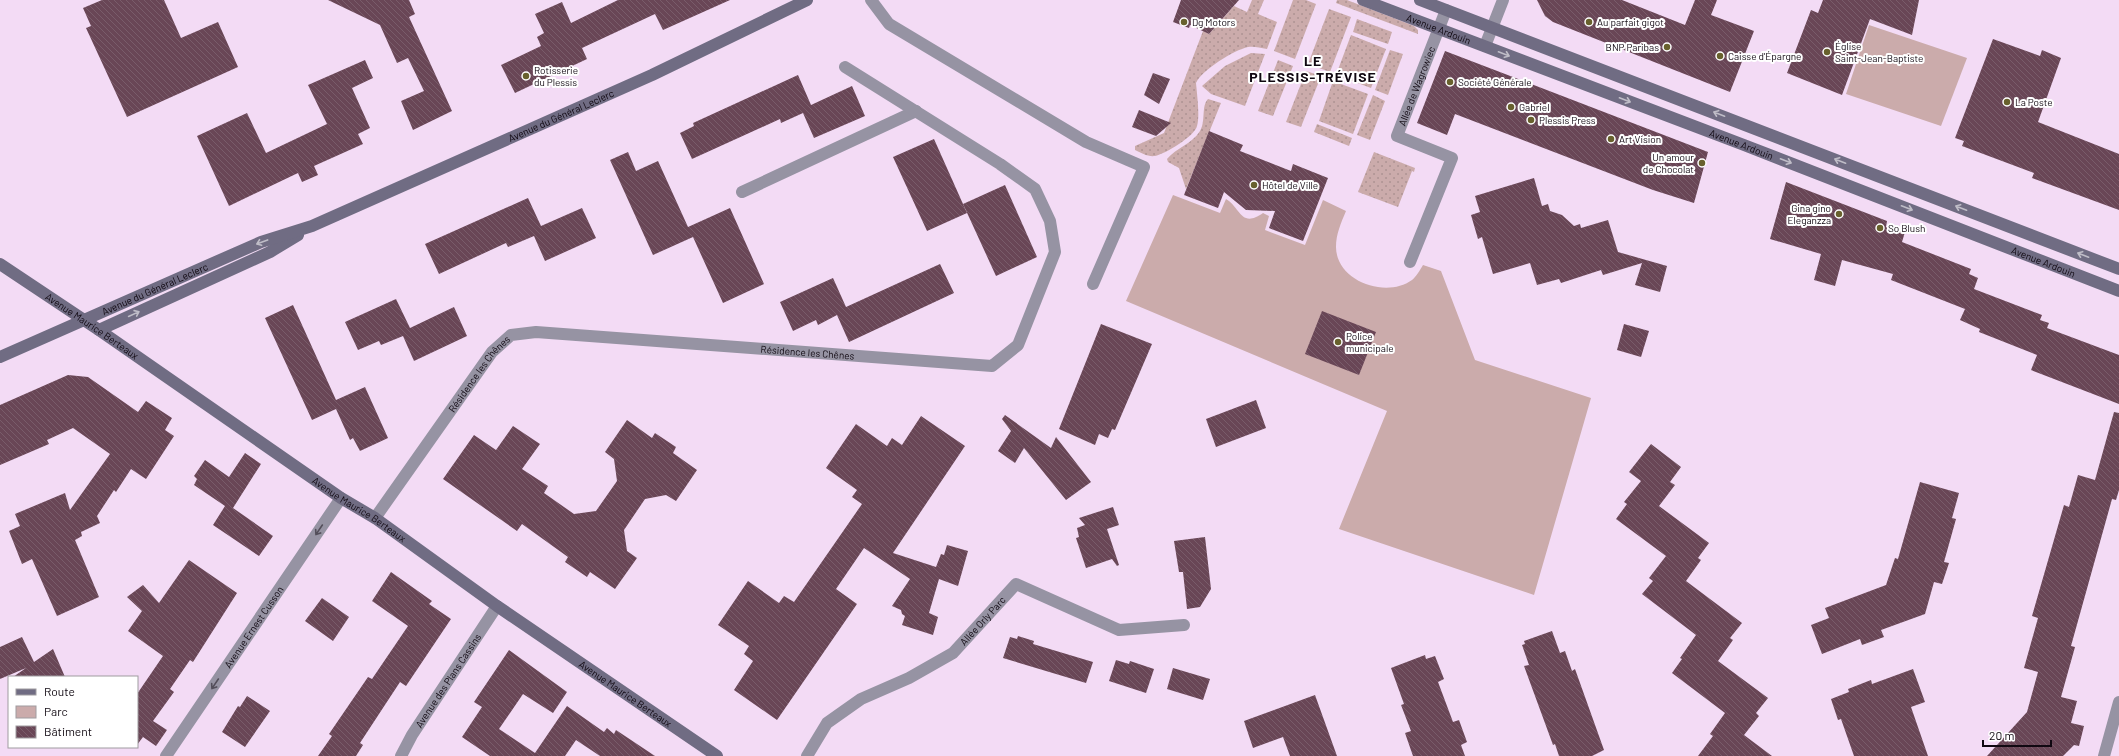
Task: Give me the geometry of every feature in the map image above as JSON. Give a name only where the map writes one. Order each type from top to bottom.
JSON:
[{"type":"street","name":"Avenue du Général Leclerc","points":[[0,357],[261,242],[312,226],[652,75],[807,0]]},
{"type":"street","points":[[871,0],[889,24],[1086,142],[1144,168],[1093,284]]},
{"type":"street","name":"Avenue Ardouin","points":[[1363,0],[1744,144],[2119,291]]},
{"type":"street","name":"Avenue Ardouin","points":[[1420,0],[2119,269]]},
{"type":"street","points":[[1485,46],[1503,0]]},
{"type":"street","name":"Allée de Wagrowiec","points":[[1410,262],[1452,158],[1397,136],[1446,10]]},
{"type":"street","name":"Résidence les Chênes","points":[[375,518],[492,352],[511,335],[536,332],[992,366],[1018,345],[1055,252],[1050,221],[1035,189],[1000,164],[845,67]]},
{"type":"street","points":[[742,192],[916,111]]},
{"type":"street","name":"Avenue du Général Leclerc","points":[[99,330],[270,252],[312,226]]},
{"type":"street","name":"Avenue Maurice Berteaux","points":[[0,264],[99,330],[341,498],[375,518],[497,606],[716,756]]},
{"type":"street","name":"Avenue Ernest Cusson","points":[[166,756],[341,498]]},
{"type":"street","name":"Allée Orly Parc","points":[[807,756],[826,723],[861,698],[909,678],[953,653],[1016,584],[1119,630],[1184,625]]},
{"type":"street","name":"Avenue des Plans Cassins","points":[[407,754],[412,735],[497,606]]},
{"type":"street","points":[[2104,756],[2119,702]]},
{"type":"green space","points":[[1252,0],[1264,0],[1258,14],[1277,22],[1267,49],[1248,47],[1242,49],[1219,61],[1199,78],[1196,83],[1198,122],[1191,135],[1160,155],[1147,155],[1135,150],[1135,146],[1164,133],[1203,31],[1209,34],[1234,6],[1247,12]]},
{"type":"green space","points":[[1293,0],[1306,0],[1316,4],[1295,59],[1274,51]]},
{"type":"green space","points":[[1337,0],[1347,0],[1414,26],[1418,30],[1418,34],[1336,3]]},
{"type":"green space","points":[[1329,9],[1351,17],[1330,72],[1308,64]]},
{"type":"green space","points":[[1357,19],[1392,32],[1388,44],[1353,32]]},
{"type":"green space","points":[[1869,25],[1967,58],[1941,126],[1846,94]]},
{"type":"green space","points":[[1351,35],[1386,49],[1371,88],[1336,75]]},
{"type":"green space","points":[[1390,50],[1403,54],[1388,95],[1375,90]]},
{"type":"green space","points":[[1251,53],[1265,54],[1245,106],[1211,94],[1202,86],[1225,66]]},
{"type":"green space","points":[[1278,60],[1293,66],[1273,116],[1258,111]]},
{"type":"green space","points":[[1306,71],[1321,76],[1301,127],[1286,122]]},
{"type":"green space","points":[[1333,81],[1368,94],[1353,134],[1319,121]]},
{"type":"green space","points":[[1373,95],[1385,101],[1370,140],[1357,135]]},
{"type":"green space","points":[[1208,99],[1221,103],[1186,189],[1179,168],[1168,162],[1167,159],[1193,139],[1200,131],[1203,123],[1206,102]]},
{"type":"green space","points":[[1317,124],[1352,138],[1349,146],[1314,132]]},
{"type":"green space","points":[[1374,152],[1415,168],[1414,172],[1412,171],[1398,207],[1358,192]]},
{"type":"green space","points":[[1173,195],[1220,213],[1226,199],[1245,218],[1250,219],[1263,213],[1269,216],[1265,230],[1305,245],[1323,200],[1346,211],[1338,233],[1336,247],[1338,259],[1344,269],[1353,277],[1364,283],[1377,287],[1389,288],[1412,280],[1423,265],[1441,271],[1475,360],[1591,398],[1534,595],[1339,529],[1387,411],[1126,301]]},
{"type":"building","points":[[102,0],[164,0],[181,38],[218,22],[238,67],[127,117],[86,28],[91,26],[83,8]]},
{"type":"building","points":[[328,0],[409,0],[415,14],[409,17],[452,111],[413,130],[401,101],[424,91],[408,58],[397,63],[380,25]]},
{"type":"building","points":[[618,0],[730,0],[663,30],[655,14],[582,48],[587,59],[515,93],[501,65],[541,46],[537,37],[544,33],[535,14],[562,2],[571,23]]},
{"type":"building","points":[[1181,0],[1239,0],[1209,34],[1190,25],[1189,28],[1173,22]]},
{"type":"building","points":[[1537,0],[1622,0],[1685,25],[1695,0],[1717,0],[1711,15],[1754,31],[1730,92],[1553,22],[1545,16]]},
{"type":"building","name":"Église Saint-Jean-Baptiste","points":[[1823,0],[1919,0],[1912,35],[1870,19],[1842,95],[1787,73],[1811,10],[1818,13]]},
{"type":"building","name":"La Poste","points":[[1993,39],[2040,56],[2042,50],[2061,58],[2038,122],[2119,154],[2119,210],[2032,178],[2034,173],[1962,146],[1964,141],[1955,138]]},
{"type":"building","points":[[1445,51],[1708,152],[1694,203],[1653,190],[1455,114],[1447,135],[1417,123]]},
{"type":"building","points":[[365,60],[373,78],[352,88],[370,128],[358,134],[363,144],[314,166],[318,175],[302,182],[298,173],[229,206],[197,136],[247,113],[266,153],[327,124],[308,85]]},
{"type":"building","points":[[1153,73],[1170,79],[1159,104],[1144,95]]},
{"type":"building","points":[[798,75],[811,105],[852,86],[865,116],[814,138],[803,113],[781,123],[780,119],[692,159],[680,133],[694,126],[693,123]]},
{"type":"building","points":[[1139,110],[1171,123],[1156,136],[1132,127]]},
{"type":"building","points":[[1209,131],[1243,145],[1240,151],[1291,171],[1293,164],[1328,178],[1303,241],[1269,228],[1275,211],[1246,210],[1224,192],[1218,208],[1184,195]]},
{"type":"building","points":[[934,139],[967,213],[927,231],[893,157]]},
{"type":"building","points":[[628,152],[636,171],[658,161],[688,227],[730,208],[764,284],[723,303],[693,237],[653,255],[610,160]]},
{"type":"building","points":[[1534,178],[1542,206],[1548,204],[1550,211],[1562,215],[1574,226],[1580,224],[1581,228],[1608,220],[1618,252],[1667,266],[1660,292],[1635,285],[1642,263],[1603,275],[1601,270],[1561,283],[1559,279],[1537,285],[1530,263],[1493,274],[1482,237],[1478,239],[1471,215],[1480,212],[1475,196]]},
{"type":"building","points":[[1786,182],[1887,221],[1886,227],[1905,232],[1902,242],[1971,269],[1969,274],[1978,278],[1974,289],[2042,315],[2040,320],[2049,323],[2047,328],[2119,355],[2119,404],[2031,370],[2037,355],[1979,332],[1980,329],[1960,320],[1965,309],[1891,280],[1893,274],[1842,260],[1835,286],[1814,280],[1821,254],[1770,239]]},
{"type":"building","points":[[1005,185],[1037,257],[996,276],[963,204]]},
{"type":"building","points":[[528,198],[541,226],[582,208],[596,238],[545,261],[534,236],[508,247],[506,243],[439,274],[425,244]]},
{"type":"building","points":[[940,264],[954,293],[849,342],[837,315],[818,325],[816,320],[793,331],[780,302],[833,278],[846,307]]},
{"type":"building","points":[[396,299],[410,328],[454,307],[467,336],[414,361],[403,336],[381,345],[379,341],[358,350],[345,322]]},
{"type":"building","points":[[293,305],[336,400],[365,387],[388,438],[360,451],[353,438],[350,440],[336,409],[312,420],[265,318]]},
{"type":"building","points":[[1322,311],[1376,332],[1359,375],[1305,354]]},
{"type":"building","points":[[1101,324],[1152,344],[1115,430],[1112,429],[1108,438],[1099,434],[1095,445],[1059,429]]},
{"type":"building","points":[[1624,324],[1649,331],[1641,357],[1617,350]]},
{"type":"building","points":[[68,375],[88,377],[138,412],[146,401],[172,418],[165,430],[174,436],[146,479],[131,469],[116,492],[114,490],[97,516],[100,523],[81,532],[82,536],[75,540],[99,597],[57,616],[32,559],[22,564],[9,531],[20,526],[15,514],[65,493],[70,510],[110,454],[73,428],[47,440],[49,444],[0,465],[0,405]]},
{"type":"building","points":[[1256,400],[1266,428],[1216,447],[1206,419]]},
{"type":"building","points":[[2114,412],[2119,413],[2119,490],[2116,500],[2112,499],[2071,646],[2075,647],[2061,697],[2077,701],[2071,723],[2084,726],[2079,746],[2074,745],[2063,756],[1987,756],[2027,712],[2038,672],[2024,668],[2038,618],[2032,616],[2064,505],[2069,507],[2078,475],[2095,480]]},
{"type":"building","points":[[1005,415],[1051,448],[1056,437],[1091,482],[1066,500],[1024,448],[1015,463],[998,451],[1011,431],[1002,419]]},
{"type":"building","points":[[921,416],[965,446],[893,553],[936,567],[941,554],[944,555],[947,545],[968,551],[958,586],[939,579],[929,613],[938,617],[933,635],[902,625],[905,616],[902,614],[901,610],[892,606],[910,579],[864,548],[836,589],[857,604],[777,720],[734,690],[753,661],[744,654],[749,646],[718,625],[748,581],[779,603],[784,596],[794,602],[862,504],[852,497],[857,490],[826,468],[856,424],[887,446],[892,438],[902,445]]},
{"type":"building","points":[[627,420],[652,438],[655,433],[676,447],[673,453],[697,470],[676,501],[666,495],[645,499],[624,530],[627,551],[637,558],[615,589],[590,572],[587,577],[565,562],[568,557],[522,524],[517,531],[443,479],[474,435],[496,450],[513,426],[540,444],[522,469],[548,486],[544,493],[574,514],[596,511],[617,481],[614,459],[605,452]]},
{"type":"building","points":[[1651,444],[1681,467],[1670,482],[1675,485],[1659,506],[1709,543],[1698,558],[1701,560],[1686,581],[1742,623],[1730,638],[1733,640],[1718,661],[1768,698],[1756,713],[1759,716],[1744,735],[1772,756],[1698,756],[1713,736],[1710,734],[1725,713],[1672,673],[1682,659],[1680,658],[1696,635],[1642,594],[1653,581],[1649,578],[1666,556],[1616,519],[1627,504],[1624,502],[1641,481],[1629,472]]},
{"type":"building","points":[[245,453],[261,464],[233,508],[273,536],[259,556],[213,525],[225,506],[194,485],[197,479],[194,476],[205,460],[229,477]]},
{"type":"building","points":[[1920,482],[1959,493],[1952,518],[1956,519],[1944,562],[1949,563],[1942,584],[1934,582],[1925,614],[1881,630],[1884,637],[1862,645],[1860,639],[1822,654],[1811,625],[1829,618],[1825,608],[1886,585],[1895,558],[1898,559]]},
{"type":"building","points":[[1113,507],[1119,525],[1107,529],[1119,565],[1117,566],[1112,559],[1086,568],[1076,538],[1079,537],[1077,528],[1085,525],[1079,518]]},
{"type":"building","points":[[1205,537],[1211,589],[1200,607],[1187,609],[1183,572],[1179,572],[1174,541]]},
{"type":"building","points":[[189,560],[237,593],[193,662],[190,660],[170,689],[174,692],[153,721],[167,730],[156,746],[143,737],[138,744],[138,693],[163,656],[128,631],[142,611],[127,597],[143,585],[159,603]]},
{"type":"building","points":[[391,572],[432,601],[429,604],[451,619],[406,686],[400,682],[360,743],[363,745],[356,756],[318,756],[332,736],[329,734],[368,677],[372,679],[408,626],[372,601]]},
{"type":"building","points":[[322,598],[349,617],[333,641],[305,621]]},
{"type":"building","points":[[1552,631],[1560,653],[1565,651],[1572,671],[1575,669],[1604,750],[1592,756],[1559,756],[1555,744],[1553,745],[1524,666],[1529,665],[1522,645],[1525,644],[1524,641]]},
{"type":"building","points":[[1018,636],[1034,641],[1033,644],[1093,662],[1086,683],[1003,658],[1010,637],[1017,639]]},
{"type":"building","points":[[22,637],[34,662],[53,649],[65,676],[14,676],[26,668],[0,679],[0,647]]},
{"type":"building","points":[[509,650],[567,692],[553,713],[523,694],[499,729],[535,753],[567,706],[604,732],[607,728],[614,734],[616,730],[655,756],[600,756],[576,740],[565,756],[490,756],[462,737],[482,707],[474,702]]},
{"type":"building","points":[[1425,655],[1426,659],[1435,656],[1444,679],[1438,682],[1453,722],[1459,720],[1467,742],[1461,745],[1465,756],[1413,756],[1405,733],[1411,731],[1401,705],[1404,704],[1391,668]]},
{"type":"building","points":[[1116,660],[1129,664],[1130,661],[1154,669],[1146,693],[1109,681]]},
{"type":"building","points":[[1173,668],[1210,679],[1203,700],[1167,689]]},
{"type":"building","points":[[1913,669],[1925,702],[1911,707],[1928,756],[1854,756],[1841,719],[1838,720],[1831,699],[1849,692],[1848,689],[1871,680],[1872,684]]},
{"type":"building","points":[[1315,695],[1337,756],[1290,756],[1283,737],[1253,748],[1244,721]]},
{"type":"building","points":[[247,696],[270,711],[245,747],[222,732],[238,706],[240,707]]},
{"type":"place","name":"Dg Motors","points":[[1184,22]]},
{"type":"place","name":"Au parfait gigot","points":[[1589,22]]},
{"type":"place","name":"BNP Paribas","points":[[1667,47]]},
{"type":"place","name":"Église Saint-Jean-Baptiste","points":[[1827,52]]},
{"type":"place","name":"Caisse d'Épargne","points":[[1720,56]]},
{"type":"place","name":"Rotisserie du Plessis","points":[[526,76]]},
{"type":"place","name":"Société Générale","points":[[1450,82]]},
{"type":"place","name":"La Poste","points":[[2007,102]]},
{"type":"place","name":"Gabriel","points":[[1511,107]]},
{"type":"place","name":"Plessis Press","points":[[1531,120]]},
{"type":"place","name":"Art Vision","points":[[1611,139]]},
{"type":"place","name":"Un amour de Chocolat","points":[[1702,163]]},
{"type":"place","name":"Hôtel de Ville","points":[[1254,185]]},
{"type":"place","name":"Gina gino Eleganzza","points":[[1839,214]]},
{"type":"place","name":"So Blush","points":[[1880,228]]},
{"type":"place","name":"Police municipale","points":[[1338,342]]},
{"type":"district","name":"LE PLESSIS-TRÉVISE","points":[[1313,68]]}]
